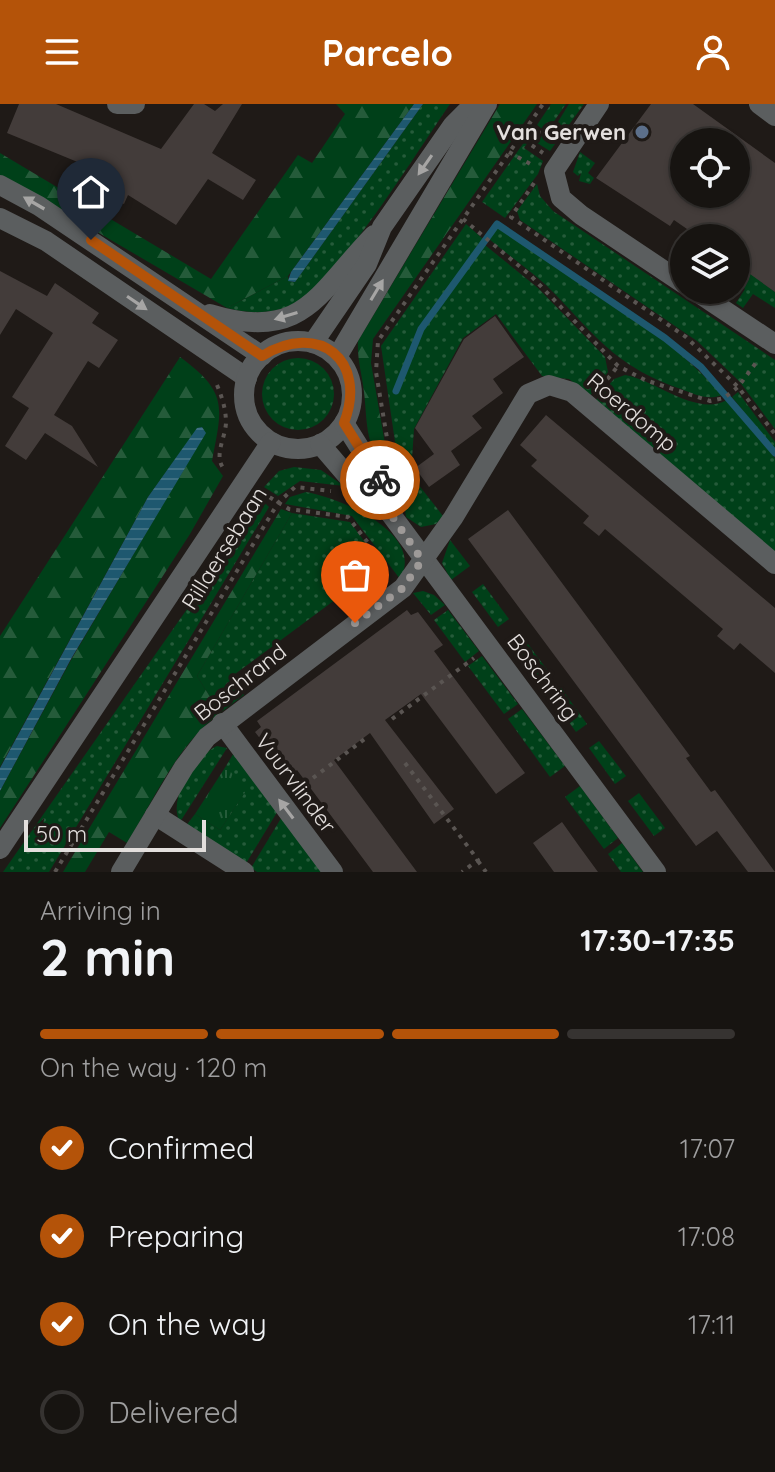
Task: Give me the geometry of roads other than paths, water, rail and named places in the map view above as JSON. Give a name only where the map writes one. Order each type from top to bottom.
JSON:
[{"type":"street","points":[[117,104],[135,104]]},
{"type":"street","points":[[194,310],[232,321],[256,323],[283,319],[307,309],[328,291],[354,256],[382,227],[453,125],[474,104]]},
{"type":"street","points":[[337,357],[487,104]]},
{"type":"street","points":[[599,104],[555,171],[561,198],[581,215],[670,275]]},
{"type":"street","points":[[759,104],[775,116]]},
{"type":"street","points":[[0,185],[39,206],[262,356]]},
{"type":"street","points":[[0,218],[46,241],[247,378]]},
{"type":"street","points":[[313,343],[367,264],[382,227]]},
{"type":"street","points":[[713,304],[771,348]]},
{"type":"street","points":[[313,343],[337,357],[345,365],[351,385],[351,406],[344,423],[320,444],[296,449],[271,442],[249,420],[244,400],[247,378],[262,356],[282,344],[313,343]]},
{"type":"street","name":"Roerdomp","points":[[422,560],[453,518],[528,394],[539,387],[559,386],[587,405],[775,564]]},
{"type":"street","name":"Boschring","points":[[344,423],[375,472],[390,513],[422,560],[656,872]]},
{"type":"street","name":"Rillaersebaan","points":[[0,849],[271,442]]},
{"type":"street","name":"Boschring","points":[[320,444],[356,486],[390,513]]},
{"type":"street","name":"Boschrand","points":[[121,872],[194,752],[222,723],[403,588],[422,560]]},
{"type":"street","name":"Vuurvlinder","points":[[222,723],[333,872]]},
{"type":"street","points":[[155,815],[244,872]]},
{"type":"water","points":[[414,104],[423,104],[295,282],[288,281],[291,272]]},
{"type":"water","points":[[202,427],[206,433],[71,659],[0,791],[0,768],[148,497],[197,428]]},
{"type":"waterway","points":[[396,391],[421,329],[497,224],[665,338],[701,367],[775,453]]},
{"type":"place","name":"Van Gerwen","points":[[642,132]]}]
